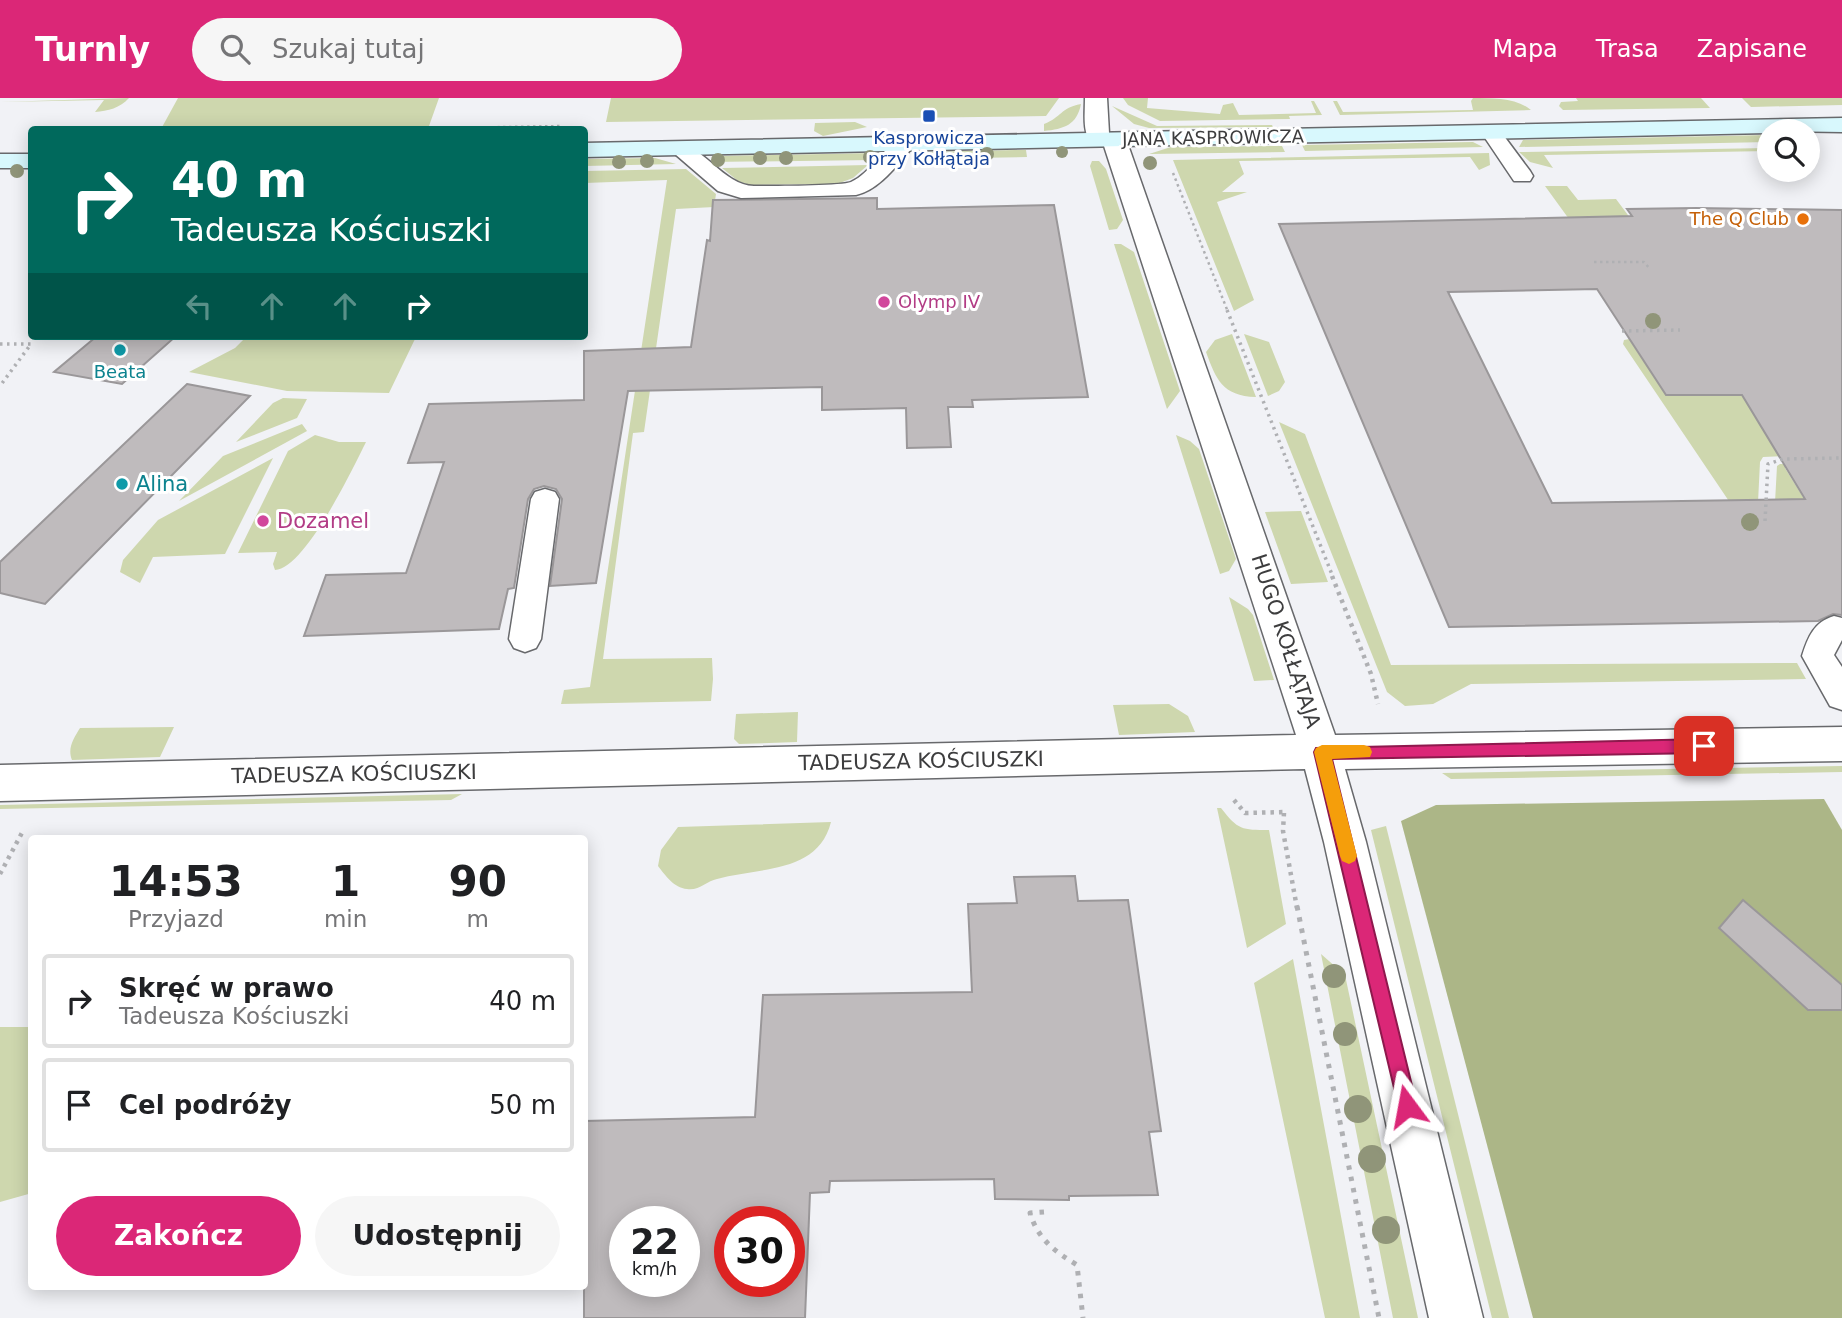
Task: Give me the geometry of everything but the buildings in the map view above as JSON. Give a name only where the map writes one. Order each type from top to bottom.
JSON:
[{"type":"street","name":"HUGO KOŁŁĄTAJA","points":[[1096,98],[1096,123],[1107,139],[1291,653],[1322,752],[1457,1318]]},
{"type":"street","name":"JANA KASPROWICZA","points":[[588,149],[1842,125]]},
{"type":"street","points":[[0,161],[28,160]]},
{"type":"street","name":"TADEUSZA KOŚCIUSZKI","points":[[0,783],[1322,752],[1842,744]]},
{"type":"lane","points":[[1490,132],[1522,176]]},
{"type":"lane","points":[[678,148],[726,186],[749,193],[856,189],[883,168],[905,144]]},
{"type":"lane","points":[[525,639],[545,499]]},
{"type":"lane","points":[[1834,628],[1823,639],[1818,656],[1842,696]]},
{"type":"path","points":[[1172,170],[1371,674],[1378,704]]},
{"type":"path","points":[[1594,262],[1644,262],[1650,269]]},
{"type":"path","points":[[1622,331],[1680,330]]},
{"type":"path","points":[[0,344],[31,344],[0,386]]},
{"type":"path","points":[[1765,521],[1768,464],[1783,459],[1842,458]]},
{"type":"path","points":[[1284,812],[1283,831],[1299,918],[1379,1318]]},
{"type":"path","points":[[0,874],[27,825]]},
{"type":"path","points":[[1044,1212],[1030,1213],[1035,1234],[1077,1265],[1083,1318]]},
{"type":"green space","points":[[129,98],[114,108],[95,112],[104,100],[0,102]]},
{"type":"green space","points":[[178,98],[439,98],[429,126],[163,126]]},
{"type":"green space","points":[[611,98],[1059,98],[1046,116],[606,122]]},
{"type":"green space","points":[[1123,98],[1148,98],[1147,108],[1220,114],[1223,105],[1233,103],[1239,115],[1316,113],[1311,101],[1314,101],[1322,115],[1289,116],[1290,119],[1160,121],[1128,105]]},
{"type":"green space","points":[[1473,98],[1512,101],[1531,110],[1340,115],[1333,101],[1337,101],[1343,112],[1473,110]]},
{"type":"green space","points":[[1576,98],[1701,98],[1710,108],[1563,110],[1559,106],[1561,102],[1578,101]]},
{"type":"green space","points":[[1742,98],[1842,98],[1842,105],[1751,107]]},
{"type":"green space","points":[[1081,104],[1076,117],[1068,125],[1044,131],[1044,124],[1069,108]]},
{"type":"green space","points":[[1112,106],[1157,126],[1273,127],[1149,128],[1134,124]]},
{"type":"green space","points":[[855,122],[867,127],[823,136],[814,131],[815,123]]},
{"type":"green space","points":[[1757,135],[1757,142],[1519,147],[1523,140]]},
{"type":"green space","points":[[1473,142],[1483,147],[1305,151],[1302,145]]},
{"type":"green space","points":[[1282,146],[1285,152],[1149,154],[1171,147]]},
{"type":"green space","points":[[1757,148],[1757,151],[1544,155],[1553,168],[1530,162],[1519,152]]},
{"type":"green space","points":[[1026,150],[1027,157],[911,159],[926,152]]},
{"type":"green space","points":[[873,153],[877,157],[873,160],[712,162],[718,156]]},
{"type":"green space","points":[[1489,153],[1490,165],[1479,170],[1470,157],[1239,161],[1244,174],[1222,192],[1247,192],[1217,202],[1254,300],[1234,311],[1173,160]]},
{"type":"green space","points":[[655,158],[676,164],[588,166],[588,159]]},
{"type":"green space","points":[[1092,161],[1099,161],[1106,169],[1123,220],[1117,229],[1109,230],[1090,166]]},
{"type":"green space","points":[[868,165],[853,178],[837,184],[750,185],[738,181],[722,168]]},
{"type":"green space","points":[[686,169],[716,194],[714,207],[676,209],[644,432],[633,433],[603,659],[712,658],[711,701],[561,704],[564,690],[590,687],[667,180],[588,183],[588,171]]},
{"type":"green space","points":[[1545,186],[1567,186],[1578,200],[1616,199],[1660,258],[1598,259]]},
{"type":"green space","points":[[1114,244],[1121,244],[1134,252],[1180,391],[1167,409]]},
{"type":"green space","points":[[1232,334],[1256,397],[1235,393],[1222,384],[1206,352],[1215,340]]},
{"type":"green space","points":[[1244,334],[1269,342],[1285,382],[1279,391],[1268,396]]},
{"type":"green space","points":[[1635,338],[1631,342],[1666,395],[1774,395],[1842,454],[1763,457],[1760,462],[1757,523],[1743,522],[1623,344],[1624,340]]},
{"type":"green space","points":[[243,340],[415,340],[389,393],[287,391],[189,372],[235,348]]},
{"type":"green space","points":[[283,398],[307,399],[297,418],[236,442],[273,403]]},
{"type":"green space","points":[[1279,422],[1305,434],[1391,665],[1797,663],[1806,679],[1471,684],[1433,704],[1405,706],[1387,692]]},
{"type":"green space","points":[[302,424],[307,431],[179,501],[223,456]]},
{"type":"green space","points":[[315,435],[339,442],[366,442],[314,536],[287,565],[275,570],[273,564],[277,552],[238,553],[288,451]]},
{"type":"green space","points":[[1176,435],[1190,441],[1199,449],[1236,559],[1229,571],[1220,574]]},
{"type":"green space","points":[[273,458],[225,554],[153,557],[140,583],[120,572],[123,560],[158,520]]},
{"type":"green space","points":[[1795,464],[1797,467],[1785,468],[1811,510],[1772,557],[1777,466]]},
{"type":"green space","points":[[1301,511],[1328,582],[1291,584],[1265,512]]},
{"type":"green space","points":[[1229,597],[1253,615],[1274,680],[1254,681]]},
{"type":"green space","points":[[1169,704],[1188,716],[1195,732],[1119,735],[1113,705]]},
{"type":"green space","points":[[798,712],[797,742],[739,744],[734,739],[736,714]]},
{"type":"green space","points":[[174,727],[160,757],[72,760],[72,743],[80,728]]},
{"type":"green space","points":[[1842,766],[1842,772],[1451,779],[1442,773]]},
{"type":"green space","points":[[462,794],[451,800],[0,809],[0,805]]},
{"type":"green space","points":[[1824,799],[1842,830],[1842,1318],[1533,1318],[1401,821],[1436,805]]},
{"type":"green space","points":[[1217,808],[1221,808],[1241,827],[1269,830],[1286,924],[1247,948]]},
{"type":"green space","points":[[831,822],[824,839],[814,851],[800,860],[785,866],[717,879],[695,889],[678,886],[658,866],[661,850],[678,827]]},
{"type":"green space","points":[[1386,826],[1509,1318],[1492,1318],[1371,830]]},
{"type":"green space","points":[[1321,954],[1345,975],[1418,1318],[1393,1318]]},
{"type":"green space","points":[[1293,959],[1360,1318],[1325,1318],[1254,983]]},
{"type":"green space","points":[[0,1027],[28,1027],[28,1194],[0,1202]]},
{"type":"slow traffic","points":[[1349,856],[1322,752],[1364,752]]},
{"type":"place","name":"Kasprowicza przy Kołłątaja","points":[[929,116]]},
{"type":"place","name":"The Q Club","points":[[1803,219]]},
{"type":"place","name":"Olymp IV","points":[[884,302]]},
{"type":"place","name":"Beata","points":[[120,350]]},
{"type":"place","name":"Alina","points":[[122,484]]},
{"type":"place","name":"Dozamel","points":[[263,521]]},
{"type":"route","points":[[1407,1106],[1322,752],[1704,746]]}]
